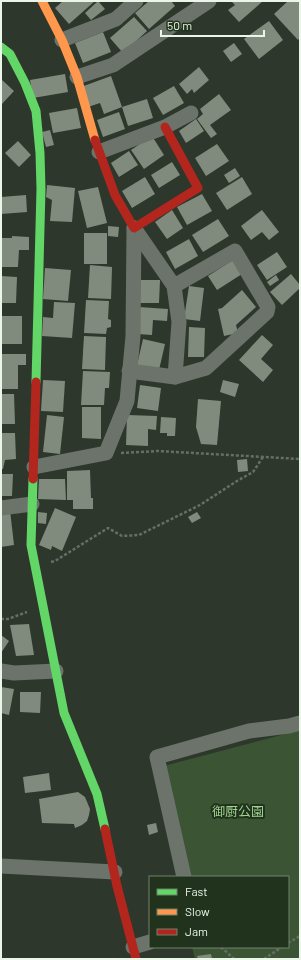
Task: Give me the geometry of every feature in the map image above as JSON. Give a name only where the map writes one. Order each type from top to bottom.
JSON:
[{"type":"street","points":[[42,1],[62,40],[77,77],[99,152],[115,194],[134,228],[174,286],[179,322],[175,377]]},
{"type":"street","points":[[62,40],[116,19],[136,1]]},
{"type":"street","points":[[77,77],[113,65],[209,1]]},
{"type":"street","points":[[1,47],[10,54],[25,83],[36,111],[40,153],[41,189],[31,545],[64,713],[97,794],[117,886],[134,953],[149,943]]},
{"type":"street","points":[[99,152],[165,127],[191,112]]},
{"type":"street","points":[[134,228],[198,188],[165,127]]},
{"type":"street","points":[[34,467],[106,453],[127,401],[133,336],[134,228]]},
{"type":"street","points":[[129,371],[175,377],[206,368],[266,312],[268,307],[235,251],[174,286]]},
{"type":"street","points":[[1,508],[32,504]]},
{"type":"street","points":[[1,671],[14,673],[56,671]]},
{"type":"street","points":[[184,876],[157,757],[249,731],[289,726],[300,723]]},
{"type":"street","points":[[1,866],[115,872]]},
{"type":"path","points":[[106,453],[158,451],[300,459]]},
{"type":"path","points":[[36,568],[55,561],[108,528],[122,536],[139,535],[200,505],[253,472],[263,457]]},
{"type":"path","points":[[1,619],[8,619],[43,607]]},
{"type":"path","points":[[289,943],[300,936]]},
{"type":"path","points":[[222,948],[232,958]]},
{"type":"path","points":[[264,959],[280,948]]},
{"type":"green space","name":"御厨公園","points":[[300,730],[300,959],[195,959],[192,948],[289,948],[289,876],[189,876],[164,766]]},
{"type":"building","points":[[63,1],[95,1],[69,24],[55,8]]},
{"type":"building","points":[[98,1],[105,9],[91,20],[85,13]]},
{"type":"building","points":[[149,1],[171,1],[175,6],[149,29],[135,13]]},
{"type":"building","points":[[231,1],[263,1],[239,22],[228,10],[235,5]]},
{"type":"building","points":[[288,1],[300,1],[300,37],[298,40],[274,14]]},
{"type":"building","points":[[134,17],[147,31],[123,53],[110,38]]},
{"type":"building","points":[[269,21],[283,40],[259,59],[244,39]]},
{"type":"building","points":[[103,32],[111,52],[83,63],[75,43]]},
{"type":"building","points":[[234,43],[242,54],[231,62],[223,51]]},
{"type":"building","points":[[199,67],[209,80],[194,93],[192,89],[187,94],[179,84]]},
{"type":"building","points":[[65,74],[68,92],[33,98],[30,80]]},
{"type":"building","points":[[111,76],[122,107],[104,114],[100,103],[88,107],[81,87]]},
{"type":"building","points":[[1,79],[14,91],[1,105]]},
{"type":"building","points":[[174,86],[184,103],[163,115],[153,98]]},
{"type":"building","points":[[219,94],[231,110],[210,125],[217,134],[211,138],[197,119],[203,114],[200,109]]},
{"type":"building","points":[[147,99],[153,118],[128,126],[122,107]]},
{"type":"building","points":[[77,108],[81,128],[53,133],[49,113]]},
{"type":"building","points":[[119,112],[125,129],[103,137],[97,120]]},
{"type":"building","points":[[196,119],[204,131],[186,143],[179,131]]},
{"type":"building","points":[[50,130],[54,145],[46,147],[42,132]]},
{"type":"building","points":[[152,136],[164,155],[144,169],[131,150]]},
{"type":"building","points":[[18,141],[31,155],[19,167],[5,153]]},
{"type":"building","points":[[217,144],[229,161],[206,176],[195,158]]},
{"type":"building","points":[[129,151],[138,165],[119,177],[111,163]]},
{"type":"building","points":[[172,162],[180,175],[159,188],[151,175]]},
{"type":"building","points":[[235,168],[240,176],[229,183],[224,175]]},
{"type":"building","points":[[145,177],[155,194],[132,208],[122,191]]},
{"type":"building","points":[[242,177],[252,194],[227,210],[216,193]]},
{"type":"building","points":[[47,185],[75,188],[72,222],[50,221],[52,200],[46,197]]},
{"type":"building","points":[[98,187],[107,223],[87,228],[78,191]]},
{"type":"building","points":[[202,194],[212,211],[187,225],[177,207]]},
{"type":"building","points":[[26,195],[27,212],[1,214],[1,197]]},
{"type":"building","points":[[172,210],[183,228],[167,239],[155,222]]},
{"type":"building","points":[[262,210],[279,232],[269,240],[262,232],[251,240],[241,226]]},
{"type":"building","points":[[218,219],[229,236],[203,252],[192,235]]},
{"type":"building","points":[[108,226],[119,227],[118,237],[108,236]]},
{"type":"building","points":[[84,233],[107,233],[107,264],[84,264]]},
{"type":"building","points":[[12,236],[29,237],[29,250],[19,250],[18,267],[1,267],[1,238],[12,238]]},
{"type":"building","points":[[189,239],[198,256],[175,269],[166,252]]},
{"type":"building","points":[[277,252],[287,267],[267,280],[257,265]]},
{"type":"building","points":[[233,260],[242,274],[217,290],[208,276]]},
{"type":"building","points":[[90,265],[112,267],[111,299],[88,298]]},
{"type":"building","points":[[45,268],[71,270],[68,301],[43,299]]},
{"type":"building","points":[[291,274],[300,285],[300,288],[282,305],[270,292]]},
{"type":"building","points":[[276,275],[279,280],[270,286],[267,282]]},
{"type":"building","points":[[1,276],[17,277],[16,303],[1,303]]},
{"type":"building","points":[[139,280],[160,280],[159,303],[138,303]]},
{"type":"building","points":[[189,286],[204,288],[200,321],[184,319]]},
{"type":"building","points":[[242,290],[256,307],[236,325],[238,333],[224,336],[218,309],[222,308]]},
{"type":"building","points":[[86,300],[109,301],[108,319],[111,320],[111,327],[107,328],[106,334],[84,333]]},
{"type":"building","points":[[54,302],[75,303],[72,338],[42,336],[43,317],[53,318]]},
{"type":"building","points":[[139,307],[168,309],[167,321],[153,320],[152,335],[137,334]]},
{"type":"building","points":[[1,316],[22,316],[22,344],[1,344]]},
{"type":"building","points":[[189,327],[205,328],[204,357],[188,357]]},
{"type":"building","points":[[262,335],[273,345],[261,359],[273,370],[263,382],[239,360]]},
{"type":"building","points":[[84,336],[106,337],[105,370],[82,369]]},
{"type":"building","points":[[143,339],[165,344],[159,370],[137,365]]},
{"type":"building","points":[[1,354],[26,354],[26,365],[18,365],[18,389],[1,389]]},
{"type":"building","points":[[83,371],[110,372],[109,388],[105,388],[104,405],[81,405]]},
{"type":"building","points":[[43,380],[65,381],[63,412],[41,411]]},
{"type":"building","points":[[223,380],[239,384],[235,397],[220,392]]},
{"type":"building","points":[[140,385],[161,388],[158,411],[137,408]]},
{"type":"building","points":[[1,394],[14,394],[15,424],[2,424]]},
{"type":"building","points":[[198,399],[221,401],[217,445],[201,444],[196,427]]},
{"type":"building","points":[[82,407],[101,407],[101,439],[82,438]]},
{"type":"building","points":[[47,415],[64,417],[60,454],[43,452]]},
{"type":"building","points":[[127,415],[157,416],[156,430],[148,429],[148,446],[126,445]]},
{"type":"building","points":[[161,417],[176,418],[175,436],[167,436],[167,433],[160,433]]},
{"type":"building","points":[[2,433],[15,433],[16,459],[5,460],[3,469],[1,469]]},
{"type":"building","points":[[247,459],[248,471],[238,472],[237,460]]},
{"type":"building","points":[[90,470],[93,509],[73,509],[73,500],[67,500],[67,471]]},
{"type":"building","points":[[1,474],[13,474],[12,496],[1,496]]},
{"type":"building","points":[[39,479],[65,479],[66,500],[38,499]]},
{"type":"building","points":[[55,508],[76,517],[62,551],[52,546],[51,550],[39,545]]},
{"type":"building","points":[[10,510],[14,545],[1,547],[1,511]]},
{"type":"building","points":[[38,512],[47,513],[46,524],[38,523]]},
{"type":"building","points":[[197,512],[201,518],[192,523],[188,517]]},
{"type":"building","points":[[29,624],[34,655],[16,656],[10,625]]},
{"type":"building","points":[[1,635],[9,641],[1,653]]},
{"type":"building","points":[[1,687],[14,689],[9,715],[1,713]]},
{"type":"building","points":[[20,692],[41,692],[40,713],[20,712]]},
{"type":"building","points":[[49,773],[51,790],[25,793],[23,777]]},
{"type":"building","points":[[78,792],[85,797],[90,809],[87,821],[75,828],[74,824],[42,823],[39,799]]},
{"type":"building","points":[[156,823],[158,832],[149,835],[147,825]]},
{"type":"building","points":[[211,954],[212,959],[198,959],[197,956]]},
{"type":"traffic: fast","points":[[1,47],[10,54],[25,83],[36,111],[40,153],[41,189],[36,382]]},
{"type":"traffic: fast","points":[[33,479],[31,545],[64,713],[97,794],[105,829]]},
{"type":"traffic: slow","points":[[42,1],[62,40],[77,77],[95,140]]},
{"type":"traffic: jam","points":[[95,140],[115,195],[134,228],[198,188],[165,127]]},
{"type":"traffic: jam","points":[[33,479],[36,382]]},
{"type":"traffic: jam","points":[[105,829],[117,886],[136,959]]}]
